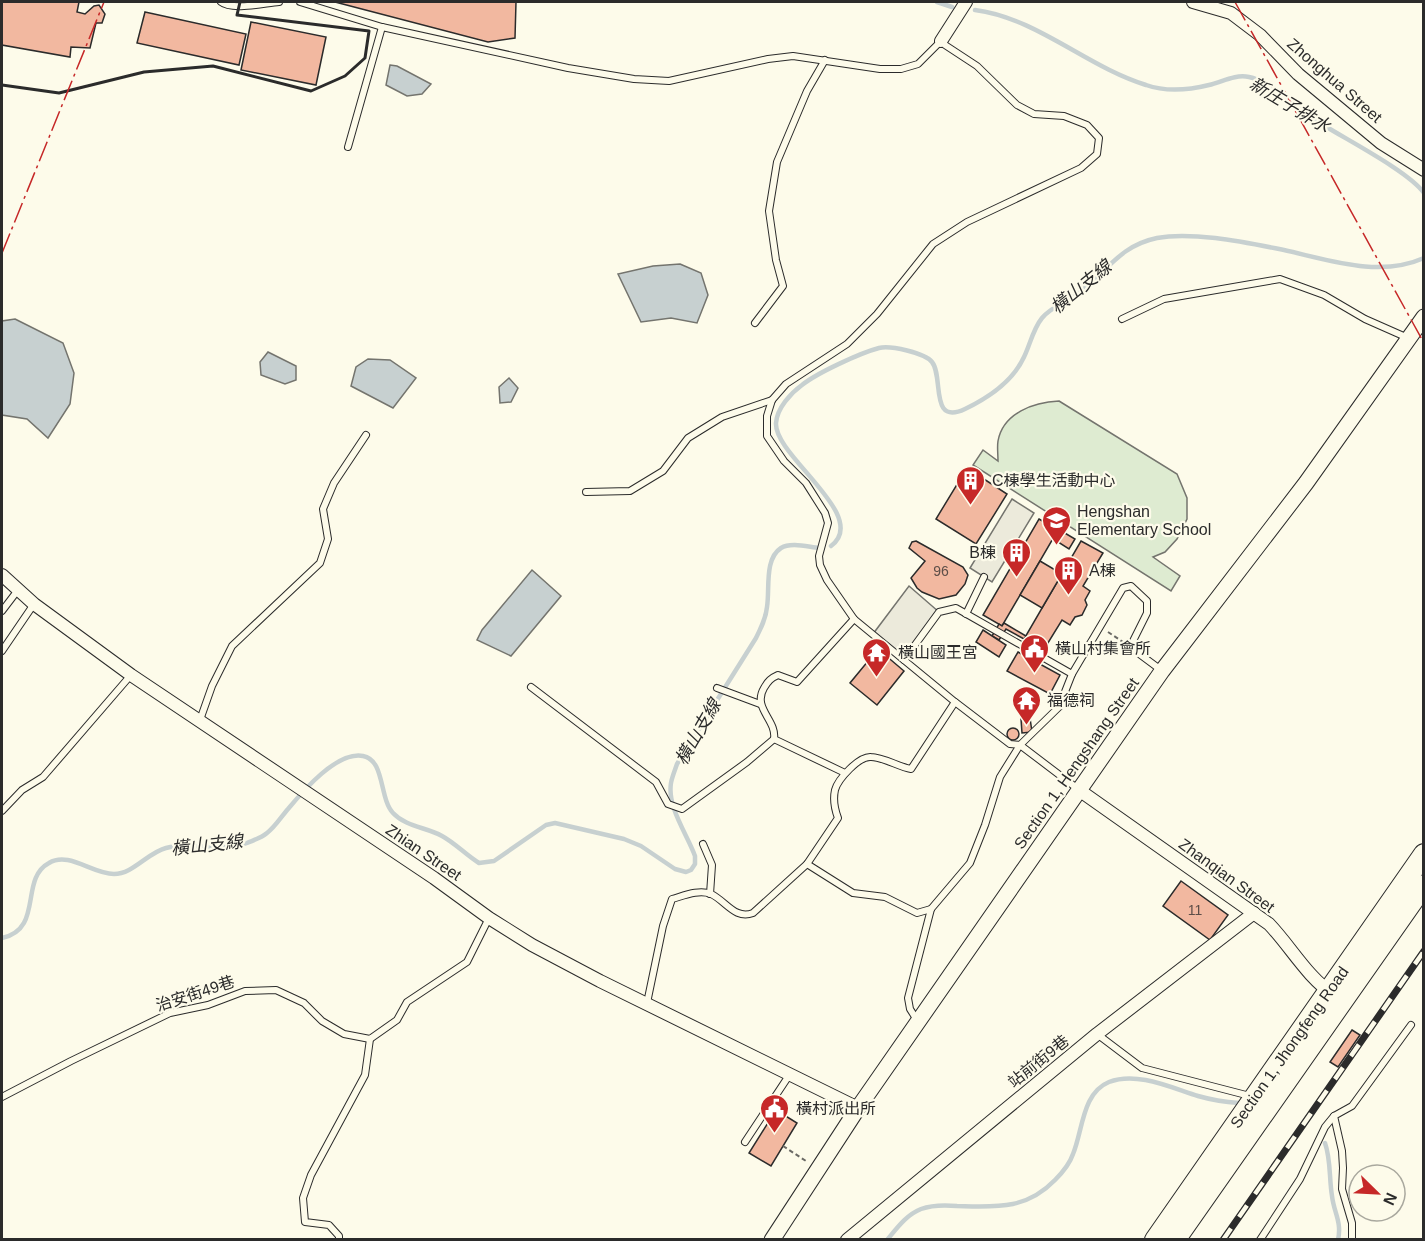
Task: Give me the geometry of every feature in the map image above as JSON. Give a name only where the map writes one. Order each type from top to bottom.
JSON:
[{"type":"main road","name":"Section 1, Jhongfeng Road","points":[[1175,1239],[1335,996],[1424,854]]},
{"type":"main road","name":"Section 1, Jhongfeng Road","points":[[1155,1239],[1253,1097],[1424,885]]},
{"type":"street","points":[[941,41],[966,2]]},
{"type":"street","name":"Zhonghua Street","points":[[1193,2],[1231,13],[1260,35],[1298,74],[1381,143],[1424,170]]},
{"type":"street","name":"Section 1, Hengshang Street","points":[[772,1239],[858,1108],[1162,671],[1306,483],[1424,316]]},
{"type":"street","name":"Zhian Street","points":[[2,575],[34,604],[131,675],[532,945],[858,1108]]},
{"type":"street","name":"Zhanqian Street","points":[[1079,790],[1254,913],[1280,936],[1311,976],[1335,996]]},
{"type":"street","name":"站前街9巷","points":[[847,1239],[1097,1034],[1254,913]]},
{"type":"lane","points":[[221,2],[225,5],[239,6],[279,2]]},
{"type":"lane","points":[[300,2],[382,27],[568,68],[634,80],[669,81],[768,59],[793,56],[880,69],[901,69],[918,64],[941,41],[977,66],[1017,105],[1034,114],[1064,117],[1087,125],[1099,138],[1097,154],[1081,168],[967,222],[933,244],[877,314],[847,344],[786,384],[772,400],[767,416],[767,436],[784,461],[806,483],[825,513],[828,523],[819,556],[820,565],[827,580],[854,619],[1010,744],[1020,745],[1079,790]]},
{"type":"lane","points":[[348,147],[382,27]]},
{"type":"lane","points":[[755,323],[783,286],[776,260],[769,211],[777,162],[807,91],[825,60]]},
{"type":"lane","points":[[1122,319],[1164,299],[1281,279],[1324,295],[1365,319],[1408,338]]},
{"type":"lane","points":[[586,492],[630,491],[663,471],[688,438],[722,417],[772,400]]},
{"type":"lane","points":[[200,720],[212,686],[232,646],[320,563],[328,539],[323,509],[333,483],[366,435]]},
{"type":"lane","points":[[966,614],[984,577]]},
{"type":"lane","points":[[918,1022],[910,1009],[908,998],[930,909],[970,863],[1000,777],[1020,745],[1059,707],[1072,674],[1123,588],[1131,586],[1147,601],[1148,614],[1130,647],[1162,671]]},
{"type":"lane","points":[[2,612],[18,590]]},
{"type":"lane","points":[[2,651],[34,604]]},
{"type":"lane","points":[[904,660],[939,612],[957,608],[1072,674]]},
{"type":"lane","points":[[760,704],[762,691],[770,678],[778,675],[797,682],[854,619]]},
{"type":"lane","points":[[2,811],[22,790],[43,777],[131,675]]},
{"type":"lane","points":[[531,687],[656,782],[668,804],[682,809],[747,762],[774,739],[772,724],[760,704],[717,688]]},
{"type":"lane","points":[[647,1003],[663,926],[672,899],[687,895],[710,894],[738,914],[746,916],[753,913],[807,864],[838,818],[835,809],[835,790],[845,773],[861,760],[870,757],[911,769],[955,702]]},
{"type":"lane","points":[[774,739],[845,773]]},
{"type":"lane","points":[[703,844],[712,865],[710,894]]},
{"type":"lane","points":[[807,864],[853,893],[885,897],[917,913],[930,909]]},
{"type":"lane","points":[[339,1239],[329,1225],[305,1222],[303,1198],[311,1175],[365,1075],[370,1039],[397,1020],[407,1002],[467,962],[489,918]]},
{"type":"lane","name":"治安街49巷","points":[[2,1097],[170,1013],[208,1005],[245,991],[276,990],[304,1002],[322,1021],[344,1034],[370,1039]]},
{"type":"lane","points":[[1260,1239],[1300,1179],[1325,1127],[1334,1116],[1352,1106],[1411,1025]]},
{"type":"lane","points":[[1097,1034],[1142,1068],[1253,1097]]},
{"type":"lane","points":[[745,1142],[790,1074]]},
{"type":"lane","points":[[1334,1116],[1342,1151],[1342,1189],[1352,1223],[1352,1239]]},
{"type":"path","points":[[1100,626],[1130,647]]},
{"type":"path","points":[[783,1146],[817,1169]]},
{"type":"green space","points":[[1059,401],[1177,474],[1187,498],[1187,519],[1177,539],[1165,552],[1153,557],[1180,576],[1171,591],[973,465],[983,450],[998,461],[1001,431],[1013,416],[1030,407]]},
{"type":"shaded area","points":[[390,65],[397,66],[431,84],[422,94],[407,96],[386,85]]},
{"type":"shaded area","points":[[680,264],[701,273],[708,295],[697,323],[671,318],[641,322],[618,274],[653,266]]},
{"type":"shaded area","points":[[15,319],[63,343],[74,373],[70,404],[48,438],[27,419],[2,415],[2,321]]},
{"type":"shaded area","points":[[268,352],[296,366],[296,380],[285,384],[261,375],[260,362]]},
{"type":"shaded area","points":[[368,359],[390,360],[416,378],[393,408],[351,386],[356,367]]},
{"type":"shaded area","points":[[509,378],[518,388],[511,402],[500,403],[499,387]]},
{"type":"shaded area","points":[[1012,499],[1034,513],[992,582],[970,568]]},
{"type":"shaded area","points":[[532,570],[561,596],[511,656],[477,640],[482,630]]},
{"type":"shaded area","points":[[909,586],[939,612],[904,660],[873,634]]},
{"type":"building","points":[[2,2],[79,2],[77,12],[85,14],[94,6],[99,5],[105,14],[102,23],[96,23],[90,48],[71,47],[70,57],[2,45]]},
{"type":"building","points":[[335,2],[516,2],[515,38],[488,42]]},
{"type":"building","points":[[145,12],[246,34],[239,65],[137,43]]},
{"type":"building","points":[[251,22],[326,37],[316,85],[241,70]]},
{"type":"building","name":"C棟學生活動中心","points":[[967,468],[1007,494],[976,544],[936,519]]},
{"type":"building","name":"B棟","points":[[1039,519],[1058,530],[1002,626],[983,615]]},
{"type":"building","points":[[1063,532],[1075,539],[1069,549],[1058,542]]},
{"type":"building","points":[[916,541],[963,567],[968,575],[965,584],[956,595],[939,599],[917,588],[911,578],[925,561],[909,548],[912,542]]},
{"type":"building","name":"A棟","points":[[1081,541],[1103,553],[1083,586],[1090,591],[1085,600],[1087,605],[1082,615],[1075,617],[1070,625],[1062,620],[1043,651],[1024,639]]},
{"type":"building","points":[[1040,561],[1062,574],[1042,608],[1020,595]]},
{"type":"building","points":[[1004,623],[1026,636],[1024,639],[1006,629],[999,640],[992,636],[999,624],[1002,626]]},
{"type":"building","points":[[983,630],[1006,645],[999,657],[976,642]]},
{"type":"building","name":"橫山國王宮","points":[[878,649],[904,671],[877,705],[850,683]]},
{"type":"building","name":"橫山村集會所","points":[[1018,652],[1060,675],[1050,694],[1007,671]]},
{"type":"building","name":"福德祠","points":[[1030,718],[1032,732],[1022,733],[1021,719]]},
{"type":"building","points":[[1015,728],[1019,734],[1015,740],[1011,740],[1007,732]]},
{"type":"building","points":[[1181,881],[1228,915],[1210,940],[1163,906]]},
{"type":"building","points":[[1352,1030],[1360,1035],[1338,1067],[1330,1062]]},
{"type":"building","name":"橫村派出所","points":[[776,1110],[797,1123],[771,1166],[749,1153]]},
{"type":"waterway","name":"新庄子排水","points":[[937,2],[952,7]]},
{"type":"waterway","name":"新庄子排水","points":[[975,10],[998,15],[1041,32],[1103,67],[1154,87],[1186,89],[1239,77],[1249,77],[1260,81],[1325,126],[1406,176],[1424,193]]},
{"type":"waterway","name":"橫山支線","points":[[831,546],[840,533],[839,519],[831,503],[779,437],[776,423],[782,406],[793,392],[809,380],[839,364],[884,347],[907,350],[922,356],[932,362],[935,369],[942,406],[946,411],[954,412],[982,400],[1007,381],[1019,366],[1042,318],[1077,294],[1122,254],[1144,242],[1171,236],[1204,237],[1254,244],[1336,262],[1372,267],[1407,264],[1424,258]]},
{"type":"waterway","name":"橫山支線","points":[[2,938],[15,933],[23,925],[35,880],[40,870],[49,863],[57,860],[73,861],[97,871],[114,874],[127,871],[166,848],[176,846],[228,847],[247,843],[270,831],[302,792],[321,774],[342,760],[353,756],[363,756],[375,764],[389,806],[398,818],[442,836],[479,863],[494,861],[546,825],[555,823],[624,839],[641,846],[675,869],[686,872],[691,870],[695,864],[695,856],[672,801],[671,781],[677,764],[760,630],[768,600],[772,559],[785,546],[800,545],[819,548]]},
{"type":"waterway","points":[[887,1240],[906,1218],[921,1209],[939,1206],[1010,1205],[1022,1202],[1044,1190],[1058,1177],[1072,1157],[1088,1103],[1100,1087],[1109,1082],[1131,1078],[1143,1079],[1218,1101],[1239,1103]]},
{"type":"waterway","points":[[1325,1143],[1338,1223],[1338,1240]]},
{"type":"railway","points":[[1223,1240],[1424,951]]},
{"type":"wall","points":[[2,85],[59,93],[144,72],[213,66],[311,91],[345,76],[365,58],[369,31],[237,15],[240,2]]},
{"type":"power","points":[[2,253],[104,2]]},
{"type":"power","points":[[1235,2],[1424,343]]},
{"type":"place","name":"C棟學生活動中心","points":[[971,506]]},
{"type":"place","name":"Hengshan Elementary School","points":[[1056,546]]},
{"type":"place","name":"B棟","points":[[1017,578]]},
{"type":"place","name":"A棟","points":[[1068,596]]},
{"type":"place","name":"橫山村集會所","points":[[1034,674]]},
{"type":"place","name":"橫山國王宮","points":[[877,678]]},
{"type":"place","name":"福德祠","points":[[1026,726]]},
{"type":"place","name":"橫村派出所","points":[[775,1134]]}]
